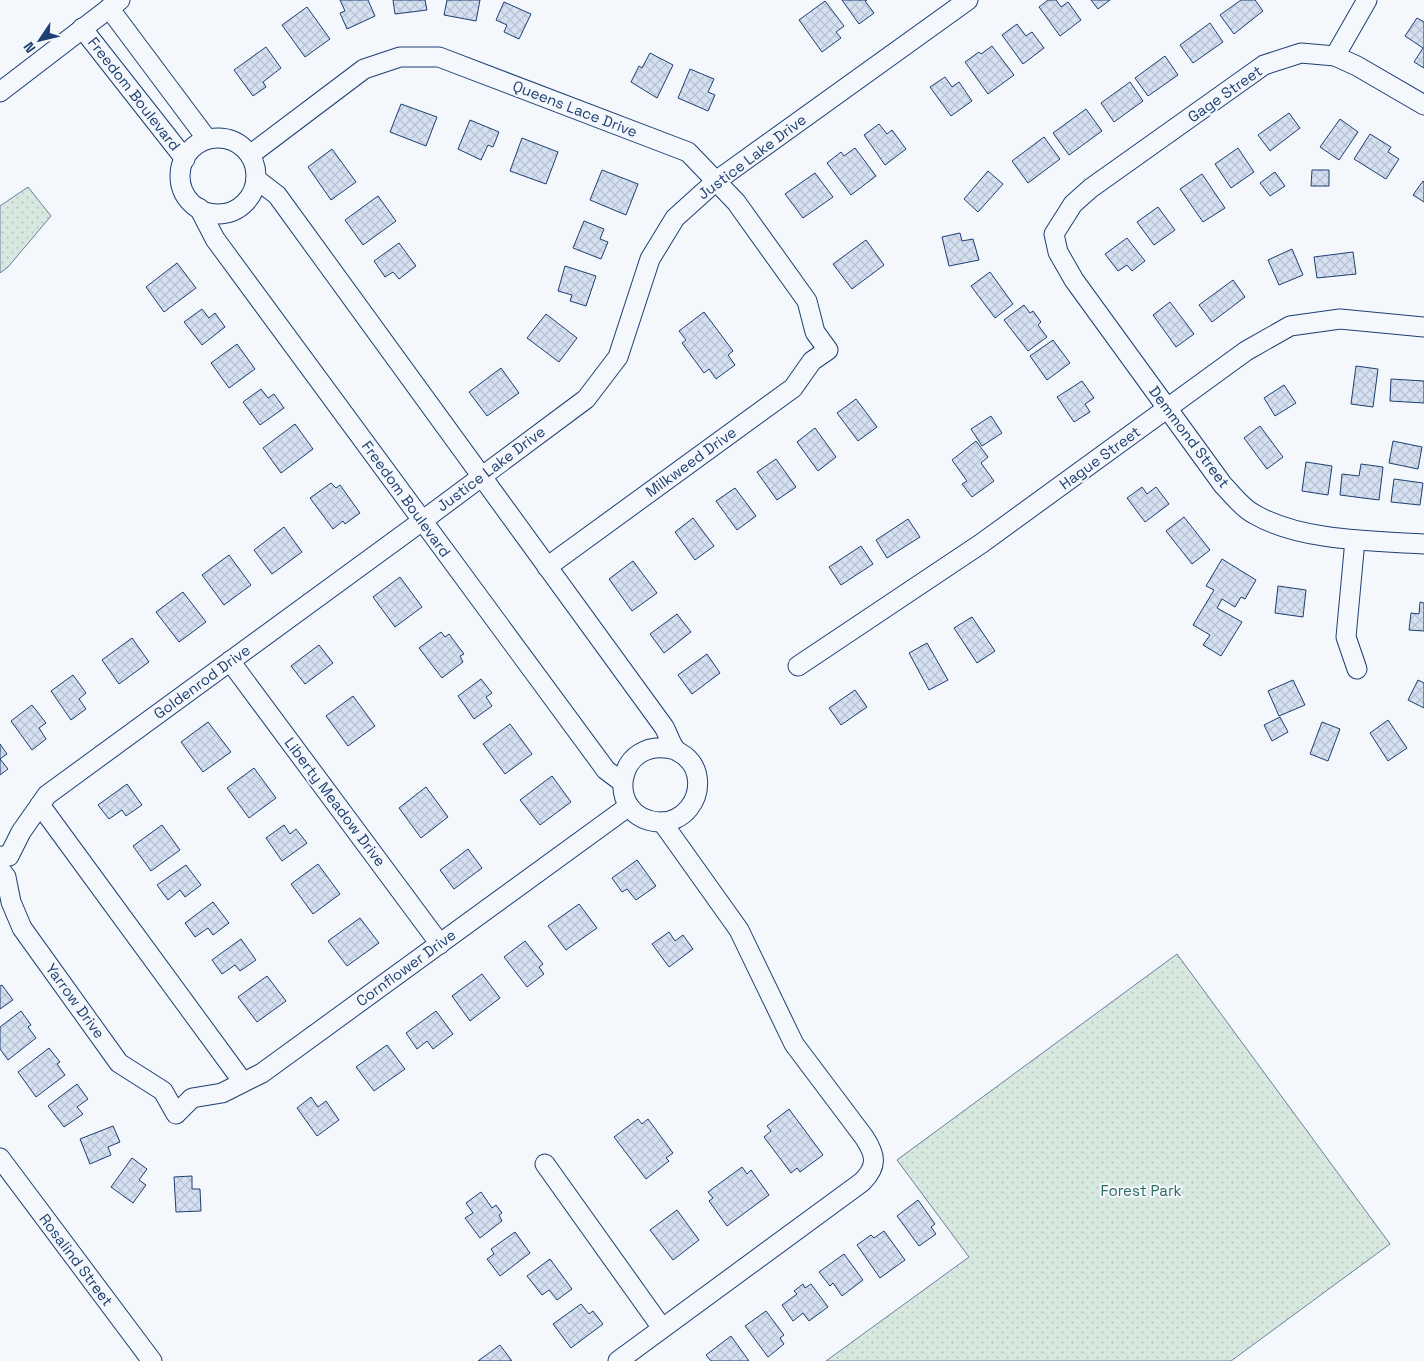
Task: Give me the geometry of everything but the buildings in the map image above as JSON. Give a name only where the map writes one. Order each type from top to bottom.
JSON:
[{"type":"street","name":"Justice Lake Drive","points":[[422,521],[586,399],[618,357],[650,259],[676,218],[716,181],[968,0]]},
{"type":"street","points":[[1334,56],[1367,0]]},
{"type":"street","points":[[0,92],[115,4]]},
{"type":"street","name":"Freedom Boulevard","points":[[115,4],[206,139]]},
{"type":"street","name":"Freedom Boulevard","points":[[82,28],[185,159]]},
{"type":"street","name":"Gage Street","points":[[1054,234],[1073,204],[1091,188],[1264,65],[1301,53],[1334,56],[1357,66],[1424,105]]},
{"type":"street","name":"Queens Lace Drive","points":[[250,155],[364,69],[400,57],[439,57],[688,152],[736,202],[807,301],[815,332],[828,350]]},
{"type":"street","points":[[219,138],[231,140],[242,146],[250,155],[255,166],[256,179],[253,191],[246,202],[236,210],[223,214],[211,213],[199,208],[189,200],[183,189],[180,177],[185,159],[196,145],[206,139],[219,138]]},
{"type":"street","points":[[256,179],[277,195],[664,727],[676,750]]},
{"type":"street","name":"Freedom Boulevard","points":[[199,208],[215,240],[422,521],[606,770],[622,782]]},
{"type":"street","name":"Demmond Street","points":[[1054,234],[1058,252],[1074,280],[1223,485],[1253,514],[1294,531],[1355,540],[1424,544]]},
{"type":"street","name":"Hague Street","points":[[798,666],[982,544],[1246,351],[1290,326],[1340,319],[1424,327]]},
{"type":"street","name":"Milkweed Drive","points":[[547,567],[793,388],[812,361],[828,350]]},
{"type":"street","name":"Goldenrod Drive","points":[[0,856],[10,856],[20,832],[47,795],[422,521]]},
{"type":"street","points":[[1355,540],[1346,637],[1357,669]]},
{"type":"street","name":"Liberty Meadow Drive","points":[[230,661],[440,944]]},
{"type":"street","points":[[664,747],[676,750],[686,757],[693,766],[698,778],[697,792],[693,803],[685,813],[674,820],[662,822],[649,821],[638,815],[629,806],[622,782],[625,770],[631,760],[640,752],[664,747]]},
{"type":"street","points":[[40,805],[244,1082]]},
{"type":"street","name":"Cornflower Drive","points":[[176,1114],[192,1098],[222,1093],[262,1073],[629,806]]},
{"type":"street","points":[[618,1361],[862,1182],[870,1174],[874,1158],[872,1149],[794,1044],[739,930],[662,822]]},
{"type":"street","name":"Yarrow Drive","points":[[0,869],[6,877],[12,902],[22,928],[119,1063],[163,1091],[176,1114]]},
{"type":"street","name":"Rosalind Street","points":[[0,1158],[152,1361]]},
{"type":"street","points":[[545,1164],[662,1328]]},
{"type":"green space","points":[[28,187],[51,216],[8,267],[0,273],[0,206]]},
{"type":"green space","name":"Forest Park","points":[[1177,954],[1390,1244],[1231,1361],[826,1361],[969,1257],[897,1160]]}]
